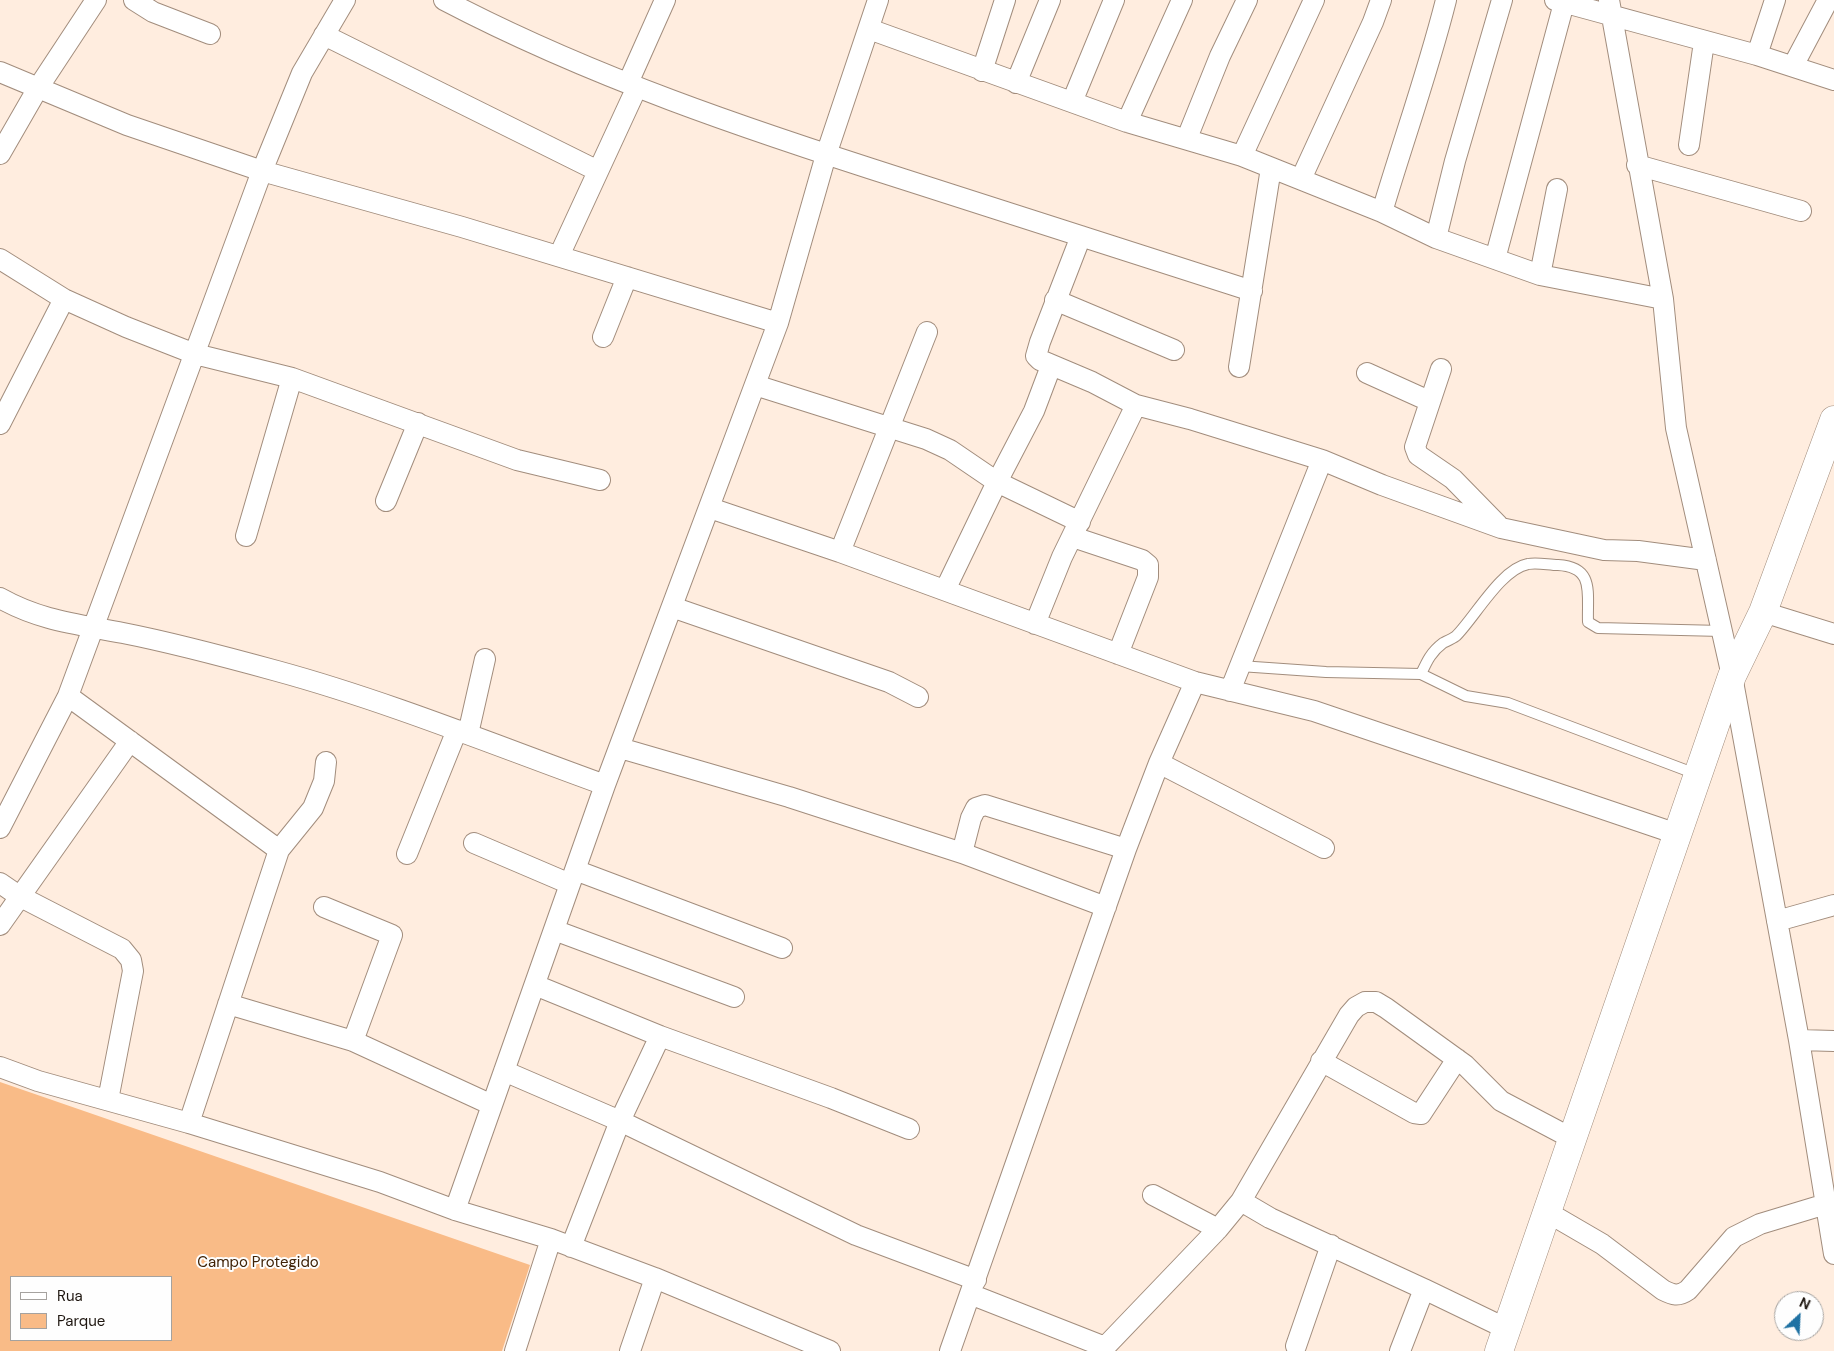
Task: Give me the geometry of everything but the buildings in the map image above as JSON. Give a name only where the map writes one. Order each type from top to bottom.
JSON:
[{"type":"street","points":[[0,154],[38,88],[96,0]]},
{"type":"street","points":[[134,0],[154,12],[210,34]]},
{"type":"street","points":[[0,828],[68,696],[262,171],[302,73],[345,0]]},
{"type":"street","points":[[444,0],[491,25],[632,85],[826,155],[1252,291]]},
{"type":"street","points":[[559,256],[598,171],[665,0]]},
{"type":"street","points":[[455,1210],[605,785],[778,322],[826,155],[878,0]]},
{"type":"street","points":[[982,71],[1005,0]]},
{"type":"street","points":[[1016,83],[1050,0]]},
{"type":"street","points":[[1072,102],[1114,0]]},
{"type":"street","points":[[1127,122],[1182,0]]},
{"type":"street","points":[[1187,138],[1220,56],[1247,0]]},
{"type":"street","points":[[1242,156],[1314,0]]},
{"type":"street","points":[[1301,179],[1373,22],[1381,0]]},
{"type":"street","points":[[1382,212],[1405,135],[1433,53],[1446,0]]},
{"type":"street","points":[[1436,238],[1447,190],[1502,0]]},
{"type":"street","points":[[1757,56],[1776,0]]},
{"type":"street","points":[[1793,66],[1828,0]]},
{"type":"street","points":[[1495,259],[1559,2],[1611,9],[1704,42],[1793,66],[1834,80]]},
{"type":"street","points":[[1611,9],[1662,299],[1676,428],[1732,676],[1778,921],[1834,1254]]},
{"type":"street","points":[[869,29],[1127,122],[1187,138],[1242,156],[1382,212],[1436,238],[1540,275],[1662,299]]},
{"type":"street","points":[[324,35],[598,171]]},
{"type":"street","points":[[1689,145],[1704,42]]},
{"type":"street","points":[[0,72],[127,125],[262,171],[559,256],[778,322]]},
{"type":"street","points":[[1637,165],[1801,211]]},
{"type":"street","points":[[1239,367],[1271,168]]},
{"type":"street","points":[[1540,275],[1557,189]]},
{"type":"street","points":[[1081,236],[1055,300],[1036,356],[1051,366],[1092,382],[1136,404],[1322,460],[1382,485],[1501,528],[1604,550],[1638,551],[1706,560]]},
{"type":"street","points":[[0,259],[64,299],[126,328],[195,354],[292,378],[516,460],[600,480]]},
{"type":"street","points":[[603,337],[627,277]]},
{"type":"street","points":[[0,424],[64,299]]},
{"type":"street","points":[[1055,300],[1174,350]]},
{"type":"street","points":[[840,552],[927,332]]},
{"type":"street","points":[[945,590],[997,482],[1034,411],[1051,366]]},
{"type":"street","points":[[1441,369],[1415,447],[1418,455],[1453,478],[1501,528]]},
{"type":"street","points":[[1367,373],[1429,401]]},
{"type":"street","points":[[246,536],[292,378]]},
{"type":"street","points":[[755,385],[926,439],[950,450],[997,482],[1077,529],[1142,560],[1148,565],[1148,577],[1118,654]]},
{"type":"street","points":[[1035,624],[1062,557],[1136,404]]},
{"type":"street","points":[[386,500],[418,424]]},
{"type":"street","points":[[1241,1201],[1270,1218],[1424,1289],[1503,1340],[1732,676],[1763,612],[1832,435]]},
{"type":"street","points":[[1230,691],[1322,460]]},
{"type":"street","points":[[710,508],[840,552],[1195,682],[1314,712],[1677,834]]},
{"type":"street","points":[[0,598],[21,610],[47,619],[122,633],[278,672],[462,732],[605,785]]},
{"type":"street","points":[[672,607],[889,682],[918,697]]},
{"type":"street","points":[[1763,612],[1834,634]]},
{"type":"street","points":[[407,854],[462,732],[485,659]]},
{"type":"street","points":[[950,1351],[1126,849],[1159,763],[1195,682]]},
{"type":"street","points":[[68,696],[279,850]]},
{"type":"street","points":[[0,925],[130,741]]},
{"type":"street","points":[[620,748],[789,797],[962,853],[1106,907]]},
{"type":"street","points":[[189,1124],[279,850],[313,808],[324,781],[326,762]]},
{"type":"street","points":[[1159,763],[1324,848]]},
{"type":"street","points":[[962,853],[970,818],[976,808],[986,805],[1126,849]]},
{"type":"street","points":[[474,843],[782,948]]},
{"type":"street","points":[[0,883],[19,896],[122,949],[131,960],[133,971],[108,1100]]},
{"type":"street","points":[[1778,921],[1834,905]]},
{"type":"street","points":[[324,907],[392,935],[353,1041]]},
{"type":"street","points":[[554,930],[734,997]]},
{"type":"street","points":[[535,985],[660,1036],[831,1098],[909,1129]]},
{"type":"street","points":[[504,1071],[620,1121],[856,1235],[1105,1347],[1218,1229],[1241,1201],[1349,1015],[1356,1007],[1365,1002],[1376,1002],[1386,1008],[1457,1059],[1502,1101],[1573,1139]]},
{"type":"street","points":[[228,1004],[353,1041],[492,1105]]},
{"type":"street","points":[[571,1247],[620,1121],[660,1036]]},
{"type":"street","points":[[1799,1040],[1834,1041]]},
{"type":"street","points":[[1321,1061],[1414,1113],[1421,1114],[1457,1059]]},
{"type":"street","points":[[0,1067],[38,1081],[108,1100],[380,1182],[455,1210],[551,1239],[656,1278],[830,1351]]},
{"type":"street","points":[[1153,1195],[1218,1229]]},
{"type":"street","points":[[1548,1212],[1602,1244],[1663,1290],[1674,1295],[1682,1294],[1688,1290],[1734,1237],[1760,1224],[1826,1204]]},
{"type":"street","points":[[515,1351],[551,1239]]},
{"type":"street","points":[[1296,1346],[1331,1245]]},
{"type":"street","points":[[630,1351],[656,1278]]},
{"type":"street","points":[[1400,1351],[1424,1289]]},
{"type":"lane","points":[[1421,674],[1429,656],[1442,644],[1455,636],[1503,580],[1518,567],[1529,564],[1572,566],[1580,570],[1585,577],[1588,593],[1588,622],[1598,628],[1722,631]]},
{"type":"lane","points":[[1240,666],[1326,672],[1421,674],[1466,696],[1508,703],[1697,774]]},
{"type":"green space","name":"Campo Protegido","points":[[0,1082],[530,1265],[502,1351],[0,1351]]}]
